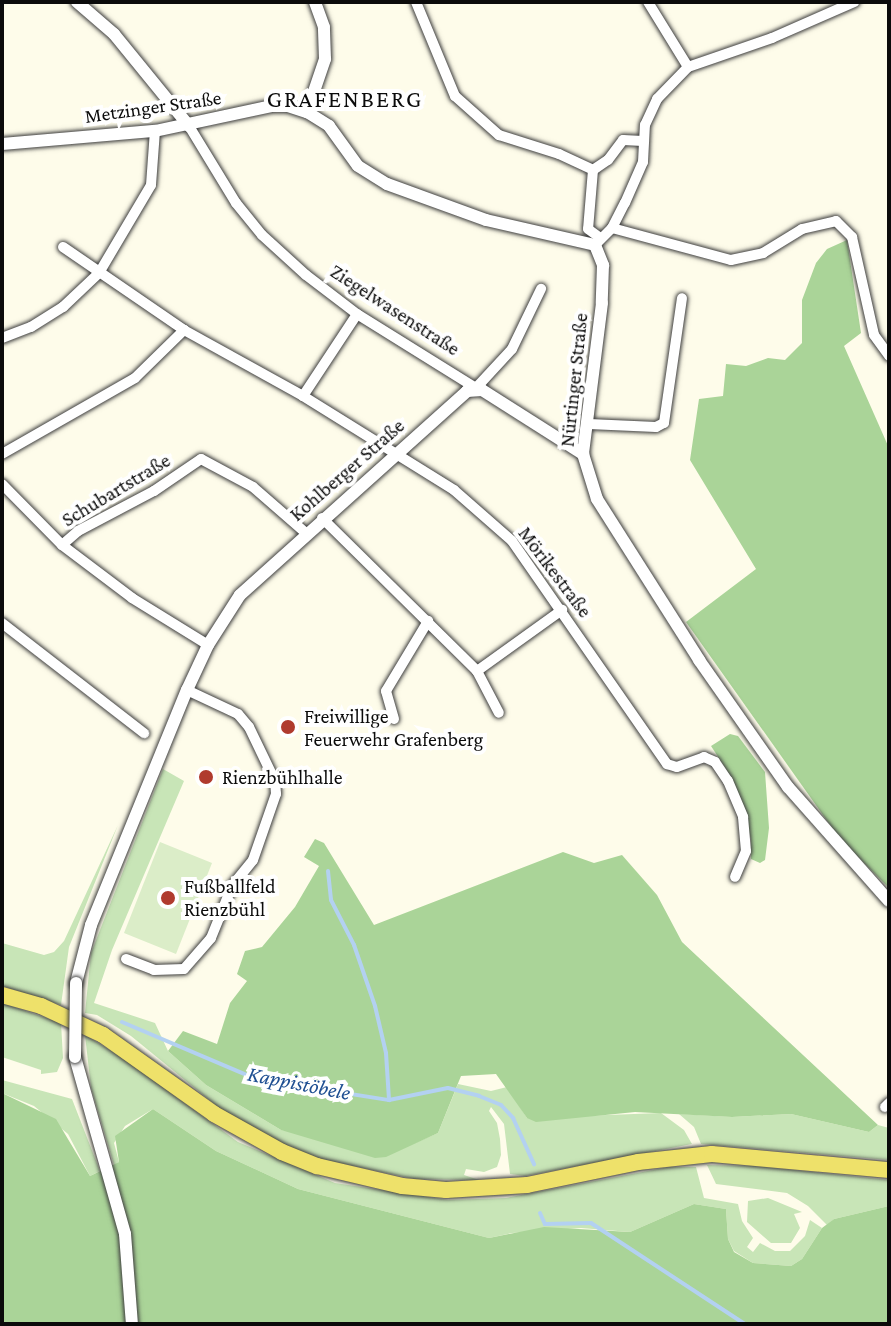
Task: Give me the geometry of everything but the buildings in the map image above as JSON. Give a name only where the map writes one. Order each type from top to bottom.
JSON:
[{"type":"main road","points":[[2,995],[41,1006],[103,1035],[249,1136],[317,1166],[402,1186],[480,1189],[527,1185],[682,1155],[712,1154],[889,1170]]},
{"type":"street","points":[[77,2],[114,34],[189,126]]},
{"type":"street","points":[[315,2],[324,27],[325,59],[307,112],[329,126],[358,166],[387,184],[486,220],[597,241]]},
{"type":"street","points":[[416,2],[460,104],[479,114],[499,135],[559,154],[593,170]]},
{"type":"street","points":[[648,2],[688,67]]},
{"type":"street","points":[[597,241],[612,228],[643,162],[645,125],[657,99],[688,67],[772,38],[854,2]]},
{"type":"street","name":"Metzinger Straße","points":[[2,144],[155,131],[272,106],[307,112]]},
{"type":"street","name":"Ziegelwasenstraße","points":[[189,126],[236,203],[262,235],[315,283],[357,314],[525,415],[583,454]]},
{"type":"street","points":[[2,338],[31,327],[63,307],[99,273],[151,185],[155,131]]},
{"type":"street","points":[[593,170],[608,160],[623,140],[643,141]]},
{"type":"street","points":[[593,170],[588,229],[597,241]]},
{"type":"street","points":[[612,228],[731,260],[763,253],[802,229],[836,221],[852,237],[874,335],[889,356]]},
{"type":"street","name":"Nürtinger Straße","points":[[597,241],[603,265],[602,303],[583,454],[597,499],[607,519],[788,787],[889,901]]},
{"type":"street","name":"Mörikestraße","points":[[63,247],[184,330],[303,396],[454,490],[512,541],[667,764],[677,767],[704,757],[715,762],[728,781],[743,817],[746,851],[735,877]]},
{"type":"street","name":"Kohlberger Straße","points":[[132,1324],[125,1234],[75,1057],[76,983],[91,925],[187,690],[208,645],[240,595],[322,518],[467,391],[476,388],[512,349],[541,289]]},
{"type":"street","points":[[589,424],[656,427],[664,423],[682,298]]},
{"type":"street","points":[[303,396],[357,314]]},
{"type":"street","points":[[2,454],[135,378],[184,330]]},
{"type":"street","name":"Schubartstraße","points":[[62,545],[78,531],[154,491],[201,459],[253,487],[306,533]]},
{"type":"street","points":[[2,484],[62,545],[132,598],[208,645]]},
{"type":"street","points":[[322,518],[477,671],[499,713]]},
{"type":"street","points":[[477,671],[562,610]]},
{"type":"street","points":[[394,719],[386,691],[428,621]]},
{"type":"street","points":[[2,623],[144,733]]},
{"type":"street","points":[[126,959],[154,970],[184,969],[211,938],[232,886],[253,860],[276,794],[275,781],[249,727],[238,714],[187,690]]},
{"type":"green space","points":[[847,240],[861,333],[844,346],[889,448],[889,888],[840,839],[686,622],[756,569],[690,460],[699,399],[723,396],[726,364],[746,366],[768,358],[785,360],[802,343],[802,300],[816,263],[827,249]]},
{"type":"green space","points":[[730,734],[738,736],[765,772],[769,828],[765,860],[760,863],[751,859],[751,839],[738,798],[726,769],[711,746]]},
{"type":"green space","points":[[163,769],[184,781],[112,950],[94,1003],[155,1023],[168,1051],[206,1085],[281,1130],[415,1143],[438,1133],[458,1084],[491,1091],[507,1087],[527,1118],[661,1113],[684,1130],[692,1144],[525,1176],[510,1174],[504,1124],[491,1107],[489,1111],[497,1123],[501,1155],[497,1167],[484,1172],[466,1169],[464,1175],[479,1180],[415,1179],[320,1159],[271,1139],[218,1107],[131,1036],[97,1015],[85,1013],[91,953]]},
{"type":"green space","points":[[118,825],[69,947],[61,1005],[2,986],[2,943],[44,955],[54,952],[64,941]]},
{"type":"green space","points":[[315,839],[324,843],[374,925],[563,852],[594,863],[622,855],[657,895],[682,942],[878,1125],[869,1132],[791,1114],[732,1117],[635,1112],[536,1122],[527,1118],[496,1074],[461,1076],[438,1133],[386,1157],[375,1158],[281,1130],[206,1085],[168,1051],[183,1031],[217,1044],[230,1003],[247,981],[237,974],[245,951],[262,947],[295,907],[319,866],[304,857]]},
{"type":"green space","name":"Fußballfeld Rienzbühl","points":[[160,842],[212,863],[176,954],[124,933]]},
{"type":"green space","points":[[2,1003],[61,1023],[63,1058],[57,1072],[41,1074],[41,1070],[2,1057]]},
{"type":"green space","points":[[85,1035],[121,1057],[238,1142],[335,1183],[448,1200],[506,1198],[669,1167],[696,1167],[704,1198],[738,1204],[742,1221],[753,1238],[747,1247],[753,1252],[760,1243],[775,1251],[790,1251],[805,1236],[810,1220],[822,1228],[802,1259],[791,1266],[753,1263],[734,1251],[728,1239],[726,1209],[694,1204],[630,1232],[581,1228],[512,1233],[489,1238],[298,1189],[216,1151],[153,1109],[125,1126],[114,1143],[119,1162],[114,1165],[91,1088]]},
{"type":"green space","points":[[2,1080],[72,1099],[100,1171],[90,1176],[68,1134],[34,1106],[2,1093]]},
{"type":"green space","points":[[2,1093],[56,1119],[90,1176],[119,1162],[115,1136],[153,1109],[216,1151],[298,1189],[489,1238],[544,1227],[630,1232],[694,1204],[726,1209],[728,1239],[734,1252],[753,1263],[791,1266],[802,1259],[822,1228],[834,1219],[889,1206],[889,1324],[2,1324]]},
{"type":"green space","points":[[679,1114],[732,1117],[791,1114],[869,1132],[878,1125],[889,1128],[889,1160],[701,1144],[694,1127]]},
{"type":"green space","points":[[707,1165],[754,1166],[889,1180],[889,1206],[834,1219],[827,1225],[808,1206],[787,1193],[716,1184]]},
{"type":"green space","points":[[768,1198],[802,1212],[794,1214],[800,1228],[791,1243],[771,1243],[747,1222],[748,1201]]},
{"type":"waterway","name":"Kappistöbele","points":[[328,871],[331,900],[354,945],[375,1006],[386,1053],[389,1100]]},
{"type":"waterway","name":"Kappistöbele","points":[[122,1022],[256,1079],[389,1100],[448,1088],[479,1096],[501,1105],[513,1118],[534,1164]]},
{"type":"waterway","name":"Kappistöbele","points":[[540,1213],[545,1224],[591,1223],[745,1324]]},
{"type":"place","name":"Freiwillige Feuerwehr Grafenberg","points":[[288,727]]},
{"type":"place","name":"Rienzbühlhalle","points":[[206,777]]},
{"type":"place","name":"Fußballfeld Rienzbühl","points":[[168,898]]},
{"type":"district","name":"GRAFENBERG","points":[[345,99]]}]
